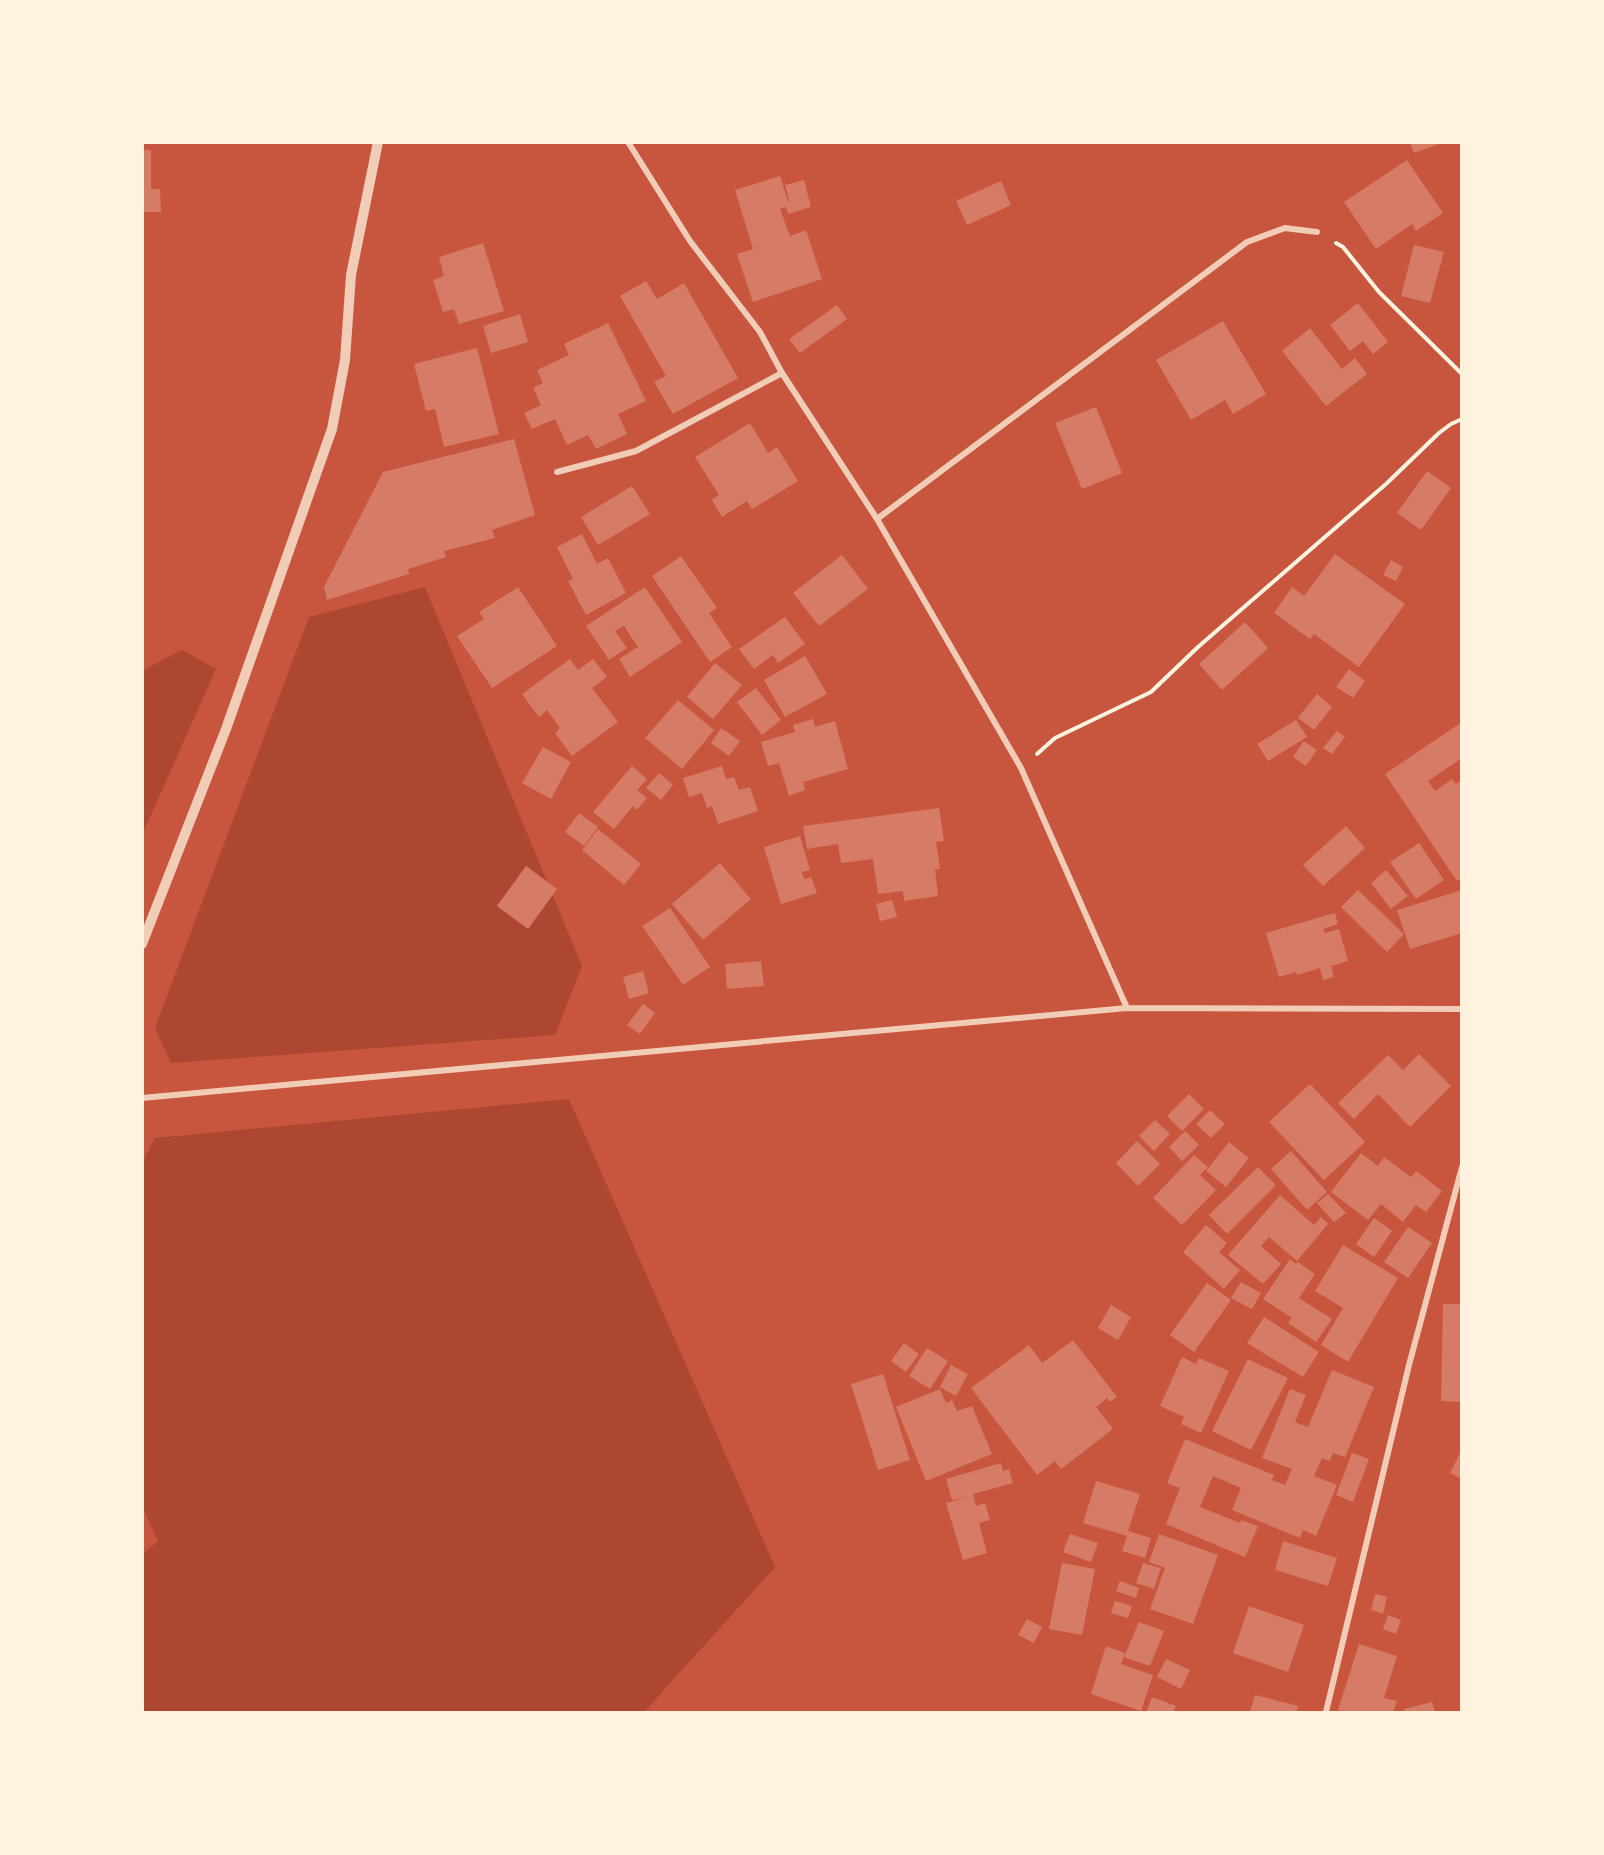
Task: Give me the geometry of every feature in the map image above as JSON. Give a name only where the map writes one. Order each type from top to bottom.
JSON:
[{"type":"street","points":[[142,944],[226,729],[332,429],[345,360],[351,274],[378,142]]},
{"type":"street","points":[[628,142],[690,241],[760,332],[782,373],[877,519],[1021,768],[1127,1008]]},
{"type":"street","points":[[877,519],[1247,242],[1285,228],[1317,232]]},
{"type":"street","points":[[557,472],[636,451],[782,373]]},
{"type":"street","points":[[142,1098],[1127,1008],[1461,1009]]},
{"type":"street","points":[[1326,1713],[1409,1365],[1461,1167]]},
{"type":"path","points":[[1317,232],[1344,247],[1379,292],[1461,374]]},
{"type":"path","points":[[1021,768],[1055,738],[1151,692],[1198,647],[1386,484],[1439,433],[1461,419]]},
{"type":"shaded area","points":[[425,587],[582,966],[555,1035],[171,1063],[155,1028],[309,617]]},
{"type":"shaded area","points":[[182,650],[216,669],[143,833],[143,670]]},
{"type":"shaded area","points":[[569,1099],[775,1567],[644,1712],[143,1712],[143,1554],[158,1541],[142,1506],[142,1163],[155,1138]]},
{"type":"building","points":[[1410,142],[1442,142],[1442,143],[1414,153]]},
{"type":"building","points":[[142,150],[151,150],[151,189],[160,189],[161,212],[142,212]]},
{"type":"building","points":[[1407,160],[1443,213],[1416,231],[1412,224],[1376,249],[1344,202]]},
{"type":"building","points":[[780,176],[788,201],[785,185],[804,180],[811,207],[788,214],[786,207],[780,209],[790,236],[806,230],[822,279],[753,302],[737,254],[753,249],[735,190]]},
{"type":"building","points":[[1001,181],[1011,205],[967,225],[956,201]]},
{"type":"building","points":[[483,243],[504,311],[459,324],[454,309],[443,312],[433,280],[444,276],[439,257]]},
{"type":"building","points":[[1414,245],[1444,252],[1430,303],[1401,296]]},
{"type":"building","points":[[646,281],[657,299],[684,283],[738,378],[673,414],[654,382],[666,376],[620,296]]},
{"type":"building","points":[[1358,303],[1388,342],[1373,354],[1363,341],[1350,351],[1330,325]]},
{"type":"building","points":[[837,305],[847,319],[800,353],[789,339]]},
{"type":"building","points":[[520,314],[528,342],[491,353],[483,326]]},
{"type":"building","points":[[1223,321],[1266,394],[1233,414],[1225,400],[1191,420],[1156,360]]},
{"type":"building","points":[[608,323],[646,401],[618,414],[627,434],[596,449],[588,435],[567,445],[555,419],[532,429],[524,413],[541,405],[533,388],[543,383],[537,370],[569,355],[564,344]]},
{"type":"building","points":[[1310,328],[1342,369],[1355,358],[1367,374],[1326,406],[1282,351]]},
{"type":"building","points":[[477,348],[499,434],[444,447],[435,409],[426,411],[414,364]]},
{"type":"building","points":[[1096,407],[1122,473],[1082,489],[1055,423]]},
{"type":"building","points":[[750,423],[768,453],[777,447],[798,481],[752,509],[747,501],[722,517],[712,500],[719,495],[695,457]]},
{"type":"building","points":[[514,439],[535,515],[492,530],[495,538],[444,551],[446,557],[408,569],[409,574],[327,600],[324,587],[383,472]]},
{"type":"building","points":[[1427,471],[1451,488],[1421,530],[1397,513]]},
{"type":"building","points":[[632,486],[650,514],[598,545],[581,517]]},
{"type":"building","points":[[582,534],[597,564],[608,558],[626,593],[586,615],[568,581],[573,579],[557,547]]},
{"type":"building","points":[[1335,554],[1405,604],[1359,667],[1314,634],[1310,639],[1274,613],[1292,587],[1304,596]]},
{"type":"building","points":[[842,555],[868,589],[819,626],[793,593]]},
{"type":"building","points":[[681,556],[717,608],[709,613],[732,647],[710,662],[652,576]]},
{"type":"building","points":[[1391,560],[1403,567],[1396,581],[1383,575]]},
{"type":"building","points":[[518,587],[557,646],[492,688],[457,636],[484,619],[479,612]]},
{"type":"building","points":[[645,587],[682,642],[630,677],[619,659],[638,647],[624,626],[615,631],[627,648],[609,660],[586,626]]},
{"type":"building","points":[[785,617],[805,644],[778,663],[773,655],[754,669],[739,649]]},
{"type":"building","points":[[1245,622],[1268,648],[1222,690],[1199,664]]},
{"type":"building","points":[[805,656],[827,694],[785,717],[764,680]]},
{"type":"building","points":[[570,659],[578,670],[593,659],[607,677],[592,688],[618,722],[572,756],[555,733],[560,728],[547,710],[539,717],[522,694]]},
{"type":"building","points":[[715,663],[742,685],[713,719],[687,697]]},
{"type":"building","points":[[1349,669],[1365,681],[1353,698],[1336,687]]},
{"type":"building","points":[[756,688],[781,720],[762,735],[737,702]]},
{"type":"building","points":[[1317,694],[1332,707],[1314,730],[1298,718]]},
{"type":"building","points":[[678,700],[714,730],[682,769],[645,738]]},
{"type":"building","points":[[813,719],[815,727],[835,721],[848,769],[803,782],[805,790],[789,796],[779,763],[768,766],[761,742],[795,732],[793,725]]},
{"type":"building","points":[[1296,720],[1307,737],[1268,761],[1257,744]]},
{"type":"building","points":[[1462,722],[1462,742],[1460,743],[1462,758],[1428,781],[1435,791],[1452,779],[1456,784],[1462,780],[1462,878],[1457,881],[1385,774]]},
{"type":"building","points":[[721,728],[740,741],[729,756],[711,743]]},
{"type":"building","points":[[1337,731],[1345,737],[1332,754],[1323,748]]},
{"type":"building","points":[[1304,741],[1317,750],[1306,766],[1293,757]]},
{"type":"building","points":[[543,747],[571,762],[551,799],[522,783]]},
{"type":"building","points":[[632,766],[647,779],[637,790],[647,798],[637,810],[633,806],[614,829],[593,812]]},
{"type":"building","points":[[722,766],[726,779],[734,777],[739,790],[750,787],[758,811],[718,824],[712,806],[707,808],[702,793],[689,797],[683,778]]},
{"type":"building","points":[[659,773],[673,785],[661,800],[646,788]]},
{"type":"building","points":[[939,808],[944,841],[936,842],[940,869],[935,869],[938,896],[904,901],[903,891],[878,894],[873,859],[841,863],[838,844],[807,849],[803,826]]},
{"type":"building","points":[[579,813],[598,827],[584,846],[565,832]]},
{"type":"building","points":[[1346,826],[1365,848],[1323,886],[1303,865]]},
{"type":"building","points":[[598,829],[641,864],[624,885],[582,850]]},
{"type":"building","points":[[800,836],[810,870],[802,872],[804,879],[811,877],[817,893],[781,904],[764,847]]},
{"type":"building","points":[[1419,843],[1444,880],[1416,899],[1390,862]]},
{"type":"building","points":[[720,863],[751,899],[703,940],[672,904]]},
{"type":"building","points":[[526,866],[557,889],[528,929],[497,906]]},
{"type":"building","points":[[1386,870],[1408,896],[1391,909],[1371,883]]},
{"type":"building","points":[[1358,890],[1404,934],[1387,952],[1341,907]]},
{"type":"building","points":[[1462,890],[1462,933],[1410,949],[1397,910]]},
{"type":"building","points":[[892,900],[897,917],[880,921],[876,904]]},
{"type":"building","points":[[670,908],[710,967],[683,985],[642,926]]},
{"type":"building","points":[[1335,913],[1338,924],[1323,929],[1325,933],[1339,929],[1348,961],[1331,966],[1334,977],[1323,980],[1320,968],[1297,975],[1296,972],[1279,977],[1266,933]]},
{"type":"building","points":[[761,961],[764,986],[727,989],[725,964]]},
{"type":"building","points":[[643,971],[649,993],[629,999],[623,977]]},
{"type":"building","points":[[643,1004],[655,1013],[640,1034],[627,1025]]},
{"type":"building","points":[[1419,1054],[1451,1086],[1410,1127],[1378,1094],[1354,1119],[1338,1103],[1388,1055],[1403,1070]]},
{"type":"building","points":[[1310,1084],[1365,1142],[1324,1180],[1269,1122]]},
{"type":"building","points":[[1189,1094],[1204,1109],[1182,1131],[1167,1116]]},
{"type":"building","points":[[1210,1110],[1225,1124],[1211,1138],[1196,1124]]},
{"type":"building","points":[[1155,1120],[1170,1134],[1154,1151],[1139,1136]]},
{"type":"building","points":[[1185,1131],[1199,1145],[1182,1161],[1169,1147]]},
{"type":"building","points":[[1137,1141],[1160,1164],[1138,1186],[1116,1163]]},
{"type":"building","points":[[1229,1142],[1249,1158],[1226,1187],[1206,1171]]},
{"type":"building","points":[[1291,1151],[1327,1192],[1307,1210],[1271,1169]]},
{"type":"building","points":[[1361,1153],[1378,1166],[1384,1157],[1411,1177],[1416,1171],[1442,1191],[1426,1212],[1416,1205],[1403,1222],[1381,1204],[1368,1220],[1331,1192]]},
{"type":"building","points":[[1194,1155],[1208,1167],[1200,1175],[1216,1190],[1182,1225],[1153,1198]]},
{"type":"building","points":[[1258,1167],[1276,1185],[1227,1234],[1209,1215]]},
{"type":"building","points":[[1328,1194],[1346,1213],[1334,1222],[1317,1203]]},
{"type":"building","points":[[1280,1195],[1314,1225],[1321,1217],[1328,1224],[1297,1261],[1269,1237],[1261,1246],[1281,1264],[1263,1284],[1228,1255]]},
{"type":"building","points":[[1374,1218],[1392,1231],[1374,1257],[1356,1244]]},
{"type":"building","points":[[1206,1225],[1227,1243],[1219,1252],[1240,1270],[1224,1289],[1183,1252]]},
{"type":"building","points":[[1408,1227],[1432,1243],[1408,1278],[1384,1262]]},
{"type":"building","points":[[1343,1245],[1398,1278],[1348,1362],[1321,1345],[1343,1308],[1315,1291]]},
{"type":"building","points":[[1290,1259],[1315,1274],[1299,1298],[1332,1319],[1316,1342],[1288,1323],[1292,1318],[1263,1299]]},
{"type":"building","points":[[1241,1282],[1261,1293],[1252,1309],[1231,1298]]},
{"type":"building","points":[[1207,1283],[1231,1300],[1194,1352],[1170,1335]]},
{"type":"building","points":[[1443,1304],[1462,1304],[1462,1402],[1441,1401]]},
{"type":"building","points":[[1111,1305],[1131,1317],[1118,1340],[1098,1328]]},
{"type":"building","points":[[1264,1317],[1319,1352],[1303,1377],[1247,1343]]},
{"type":"building","points":[[1073,1340],[1117,1397],[1110,1402],[1107,1398],[1096,1407],[1113,1429],[1061,1469],[1055,1461],[1037,1475],[971,1388],[1029,1345],[1042,1363]]},
{"type":"building","points":[[904,1343],[919,1354],[906,1372],[891,1361]]},
{"type":"building","points":[[927,1348],[948,1361],[930,1389],[909,1376]]},
{"type":"building","points":[[1182,1357],[1196,1364],[1199,1358],[1229,1371],[1201,1433],[1181,1424],[1184,1417],[1160,1406]]},
{"type":"building","points":[[1248,1359],[1288,1378],[1251,1450],[1212,1431]]},
{"type":"building","points":[[951,1365],[968,1374],[956,1396],[940,1387]]},
{"type":"building","points":[[1332,1370],[1374,1387],[1345,1457],[1333,1453],[1330,1461],[1322,1458],[1314,1476],[1337,1485],[1316,1536],[1303,1530],[1300,1538],[1232,1510],[1241,1488],[1213,1476],[1200,1507],[1240,1523],[1241,1520],[1258,1526],[1245,1557],[1166,1524],[1180,1488],[1167,1483],[1185,1439],[1274,1475],[1272,1480],[1285,1485],[1292,1469],[1262,1458],[1290,1389],[1306,1395],[1295,1422],[1308,1427]]},
{"type":"building","points":[[883,1374],[910,1460],[878,1470],[851,1384]]},
{"type":"building","points":[[940,1389],[946,1403],[952,1400],[957,1411],[972,1406],[992,1454],[926,1481],[896,1407]]},
{"type":"building","points":[[1462,1449],[1462,1479],[1450,1473]]},
{"type":"building","points":[[1352,1453],[1369,1459],[1353,1502],[1336,1495]]},
{"type":"building","points":[[1001,1463],[1003,1471],[1009,1469],[1013,1483],[973,1494],[976,1506],[985,1503],[990,1520],[979,1523],[987,1553],[963,1560],[946,1503],[967,1497],[952,1500],[946,1479]]},
{"type":"building","points":[[1096,1481],[1140,1494],[1128,1531],[1151,1538],[1145,1558],[1122,1551],[1127,1536],[1083,1523]]},
{"type":"building","points":[[1070,1534],[1098,1543],[1091,1562],[1063,1552]]},
{"type":"building","points":[[1159,1534],[1218,1555],[1193,1624],[1150,1609],[1165,1568],[1149,1562]]},
{"type":"building","points":[[1283,1541],[1337,1558],[1328,1586],[1275,1570]]},
{"type":"building","points":[[1062,1563],[1095,1569],[1082,1635],[1049,1629]]},
{"type":"building","points":[[1143,1563],[1161,1568],[1154,1589],[1136,1583]]},
{"type":"building","points":[[1120,1581],[1139,1588],[1136,1598],[1116,1591]]},
{"type":"building","points":[[1375,1594],[1387,1597],[1383,1614],[1371,1610]]},
{"type":"building","points":[[1115,1601],[1132,1606],[1128,1618],[1111,1613]]},
{"type":"building","points":[[1249,1606],[1304,1625],[1288,1672],[1233,1653]]},
{"type":"building","points":[[1388,1615],[1401,1620],[1396,1634],[1383,1629]]},
{"type":"building","points":[[1027,1619],[1042,1627],[1034,1643],[1018,1635]]},
{"type":"building","points":[[1139,1622],[1164,1631],[1150,1666],[1124,1657]]},
{"type":"building","points":[[1359,1644],[1397,1656],[1384,1698],[1397,1701],[1393,1712],[1338,1710]]},
{"type":"building","points":[[1106,1646],[1125,1653],[1121,1664],[1153,1675],[1141,1711],[1091,1694]]},
{"type":"building","points":[[1166,1659],[1190,1670],[1181,1689],[1157,1677]]},
{"type":"building","points":[[1255,1695],[1298,1706],[1296,1712],[1250,1712]]},
{"type":"building","points":[[1152,1697],[1176,1706],[1173,1712],[1146,1712]]},
{"type":"building","points":[[1432,1702],[1435,1712],[1404,1712],[1404,1709]]}]
